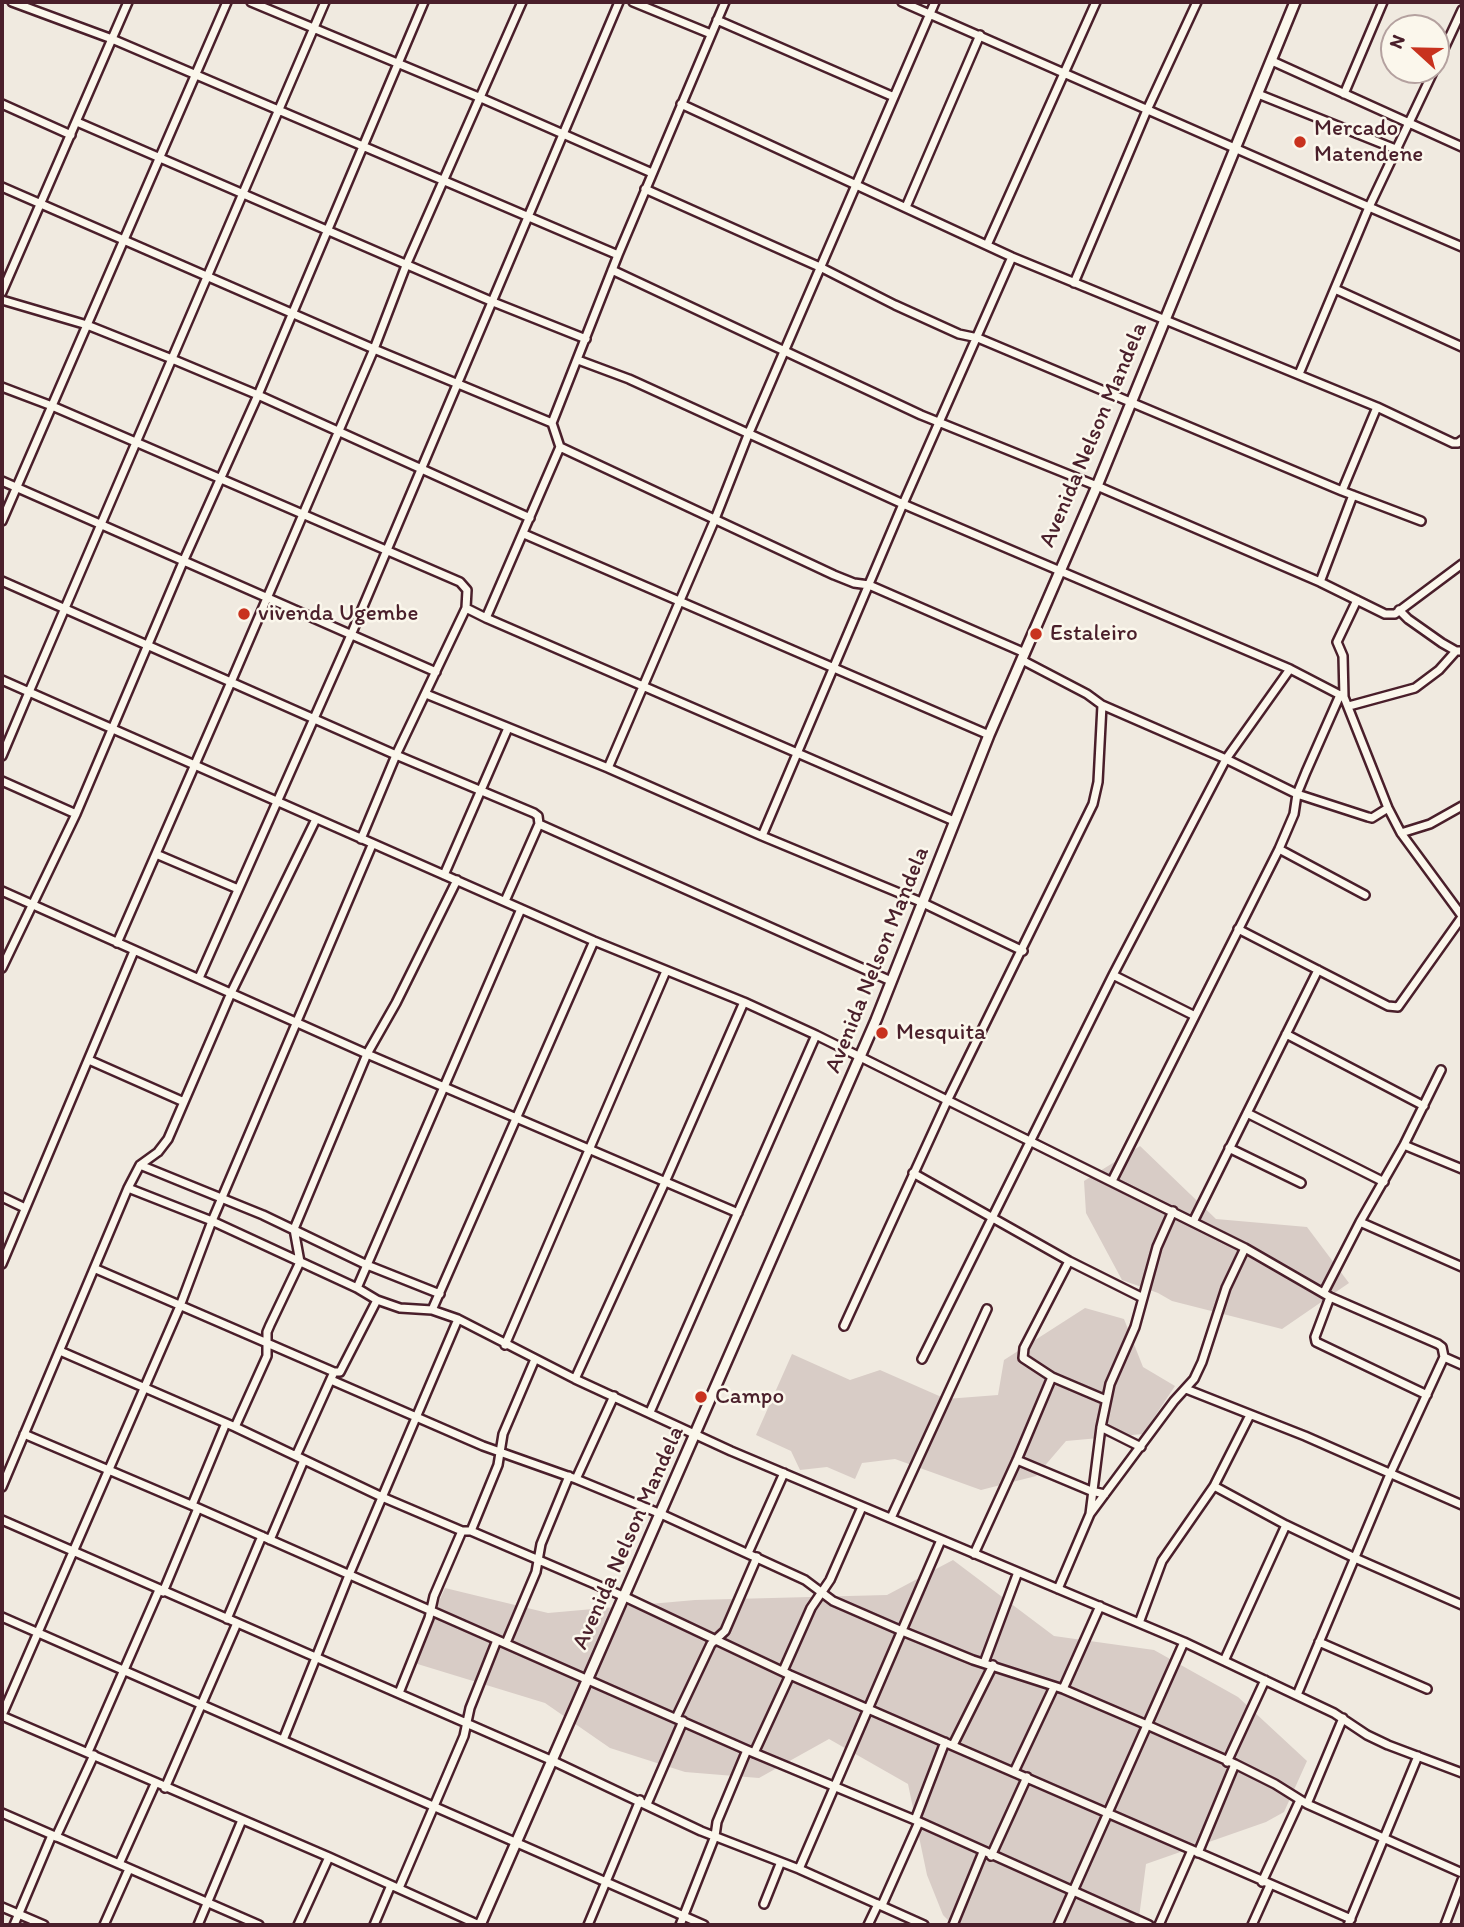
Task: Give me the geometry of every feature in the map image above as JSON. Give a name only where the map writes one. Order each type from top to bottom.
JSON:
[{"type":"street","points":[[12,2],[113,39],[618,255]]},
{"type":"street","points":[[2,292],[128,2]]},
{"type":"street","points":[[2,521],[227,2]]},
{"type":"street","points":[[251,2],[652,173]]},
{"type":"street","points":[[2,757],[325,2]]},
{"type":"street","points":[[2,968],[76,814],[183,562],[258,395],[424,2]]},
{"type":"street","points":[[117,943],[374,349],[407,263],[522,2]]},
{"type":"street","points":[[199,978],[315,719],[620,2]]},
{"type":"street","points":[[633,2],[711,34]]},
{"type":"street","points":[[486,618],[560,447],[552,423],[645,189],[725,2]]},
{"type":"street","points":[[902,2],[1462,247]]},
{"type":"street","points":[[608,768],[935,2]]},
{"type":"street","points":[[986,246],[1096,2]]},
{"type":"street","points":[[1074,283],[1147,110],[1197,2]]},
{"type":"street","points":[[1344,94],[1383,2]]},
{"type":"street","name":"Avenida Nelson Mandela","points":[[479,1925],[860,1056],[989,735],[1097,485],[1272,61],[1291,3]]},
{"type":"street","points":[[1450,36],[1462,10]]},
{"type":"street","points":[[717,20],[894,97]]},
{"type":"street","points":[[906,207],[980,35]]},
{"type":"street","points":[[1272,61],[1462,148]]},
{"type":"street","points":[[1299,374],[1369,207],[1428,84]]},
{"type":"street","points":[[1258,94],[1398,150]]},
{"type":"street","points":[[2,104],[71,135]]},
{"type":"street","points":[[681,104],[858,184],[986,246],[1299,374],[1452,443],[1462,440]]},
{"type":"street","points":[[77,122],[493,302],[586,339]]},
{"type":"street","points":[[2,187],[292,314],[552,423]]},
{"type":"street","points":[[645,189],[822,268],[959,334],[978,338],[1422,522]]},
{"type":"street","points":[[762,836],[903,504],[1012,257]]},
{"type":"street","points":[[612,270],[940,422],[1097,485],[1385,614],[1391,615],[1399,610],[1462,564]]},
{"type":"street","points":[[1335,289],[1462,346]]},
{"type":"street","points":[[2,300],[87,325],[172,359],[530,518]]},
{"type":"street","points":[[578,360],[629,379],[903,504],[1290,668],[1342,696],[1349,706],[1388,808],[1401,833],[1462,916],[1398,1007],[1388,1006],[1238,929]]},
{"type":"street","points":[[2,387],[52,406],[460,582],[467,590],[466,608],[396,755],[361,839]]},
{"type":"street","points":[[1342,491],[1377,407]]},
{"type":"street","points":[[560,447],[834,575],[854,583],[869,585],[1023,657],[1102,705],[1226,759],[1297,794],[1372,818],[1388,808]]},
{"type":"street","points":[[2,481],[436,672]]},
{"type":"street","points":[[1320,583],[1353,495]]},
{"type":"street","points":[[524,534],[989,735]]},
{"type":"street","points":[[2,580],[147,646],[534,813],[538,816],[539,824],[505,901]]},
{"type":"street","points":[[1112,1181],[1279,849],[1294,814],[1297,794],[1342,696],[1344,664],[1337,642],[1357,600]]},
{"type":"street","points":[[466,608],[954,821]]},
{"type":"street","points":[[1349,706],[1415,688],[1459,651],[1408,619],[1399,610]]},
{"type":"street","points":[[922,1359],[1113,975],[1226,759],[1290,668]]},
{"type":"street","points":[[2,680],[594,942],[744,1002],[816,1035],[1245,1248],[1327,1294],[1442,1347],[1444,1356],[1390,1474],[1297,1695]]},
{"type":"street","points":[[426,694],[608,768],[921,902],[1023,951]]},
{"type":"street","points":[[844,1326],[948,1099],[1093,804],[1098,782],[1102,705]]},
{"type":"street","points":[[444,875],[508,728]]},
{"type":"street","points":[[2,780],[76,814]]},
{"type":"street","points":[[1401,833],[1430,824],[1462,806]]},
{"type":"street","points":[[2,1487],[128,1188],[140,1165],[158,1152],[168,1139],[231,993],[316,820]]},
{"type":"street","points":[[539,824],[891,981]]},
{"type":"street","points":[[372,845],[212,1221],[180,1306],[2,1716],[479,1925]]},
{"type":"street","points":[[1279,849],[1365,895]]},
{"type":"street","points":[[156,853],[238,889]]},
{"type":"street","points":[[235,1427],[267,1356],[270,1325],[300,1262],[294,1229],[367,1054],[401,993],[457,880]]},
{"type":"street","points":[[2,891],[367,1054],[738,1213]]},
{"type":"street","points":[[357,1288],[521,909]]},
{"type":"street","points":[[432,1310],[594,942]]},
{"type":"street","points":[[2,1264],[134,951]]},
{"type":"street","points":[[1193,1222],[1318,970]]},
{"type":"street","points":[[505,1345],[666,971]]},
{"type":"street","points":[[1113,975],[1195,1016]]},
{"type":"street","points":[[575,1379],[744,1002]]},
{"type":"street","points":[[1286,1034],[1424,1106]]},
{"type":"street","points":[[650,1412],[816,1035]]},
{"type":"street","points":[[89,1060],[184,1102]]},
{"type":"street","points":[[1427,1395],[1316,1342],[1315,1337],[1327,1294],[1360,1222],[1404,1145],[1441,1070]]},
{"type":"street","points":[[1247,1114],[1384,1182]]},
{"type":"street","points":[[1404,1145],[1462,1169]]},
{"type":"street","points":[[1229,1148],[1301,1184]]},
{"type":"street","points":[[140,1165],[294,1229],[367,1265],[440,1294]]},
{"type":"street","points":[[913,1173],[1069,1261],[1143,1298]]},
{"type":"street","points":[[128,1188],[212,1221],[357,1288],[377,1300],[400,1308],[432,1310],[458,1319],[575,1379],[695,1434],[1184,1642],[1343,1718],[1367,1735],[1462,1773]]},
{"type":"street","points":[[2,1197],[26,1208]]},
{"type":"street","points":[[1090,1514],[1106,1400],[1135,1327],[1157,1247],[1173,1212]]},
{"type":"street","points":[[1360,1222],[1462,1267]]},
{"type":"street","points":[[1058,1589],[1090,1514],[1186,1389],[1202,1362],[1226,1288],[1245,1248]]},
{"type":"street","points":[[1069,1261],[1022,1353],[1026,1362],[1052,1377],[1106,1400]]},
{"type":"street","points":[[96,1269],[267,1343],[416,1417],[501,1453],[573,1477],[757,1557],[805,1580],[833,1601],[902,1631],[984,1663],[1063,1689],[1147,1725],[1231,1763],[1304,1802],[1462,1873]]},
{"type":"street","points":[[270,1540],[333,1376],[343,1367],[377,1300]]},
{"type":"street","points":[[891,1518],[987,1309]]},
{"type":"street","points":[[283,1740],[349,1575],[458,1319]]},
{"type":"street","points":[[60,1351],[235,1427],[382,1497],[625,1597],[786,1673],[1195,1851],[1349,1922],[1418,1756]]},
{"type":"street","points":[[1444,1356],[1462,1364]]},
{"type":"street","points":[[399,1693],[434,1596],[501,1453],[503,1434],[535,1359]]},
{"type":"street","points":[[974,1553],[1052,1377]]},
{"type":"street","points":[[1186,1389],[1462,1505]]},
{"type":"street","points":[[374,1925],[433,1808],[467,1723],[470,1708],[537,1573],[541,1544],[614,1396]]},
{"type":"street","points":[[1139,1623],[1166,1553],[1214,1486],[1250,1415]]},
{"type":"street","points":[[14,1925],[91,1753],[123,1670],[161,1591],[226,1423]]},
{"type":"street","points":[[1101,1427],[1141,1447]]},
{"type":"street","points":[[24,1434],[195,1506],[751,1752],[917,1821],[1149,1925]]},
{"type":"street","points":[[1017,1460],[1091,1492],[1105,1494]]},
{"type":"street","points":[[748,1553],[784,1473]]},
{"type":"street","points":[[1214,1486],[1286,1525],[1462,1605]]},
{"type":"street","points":[[680,1925],[715,1836],[720,1814],[786,1673],[811,1608],[830,1580],[862,1507]]},
{"type":"street","points":[[2,1520],[552,1760],[715,1836],[780,1864],[799,1869],[924,1925]]},
{"type":"street","points":[[1224,1661],[1286,1525]]},
{"type":"street","points":[[227,1619],[262,1536]]},
{"type":"street","points":[[799,1869],[941,1540]]},
{"type":"street","points":[[588,1925],[711,1644],[725,1631],[757,1557]]},
{"type":"street","points":[[984,1663],[1018,1572]]},
{"type":"street","points":[[1063,1689],[1100,1606]]},
{"type":"street","points":[[2,1617],[704,1925]]},
{"type":"street","points":[[165,1788],[237,1623]]},
{"type":"street","points":[[1058,1925],[1184,1642]]},
{"type":"street","points":[[1319,1642],[1427,1689]]},
{"type":"street","points":[[953,1745],[993,1665]]},
{"type":"street","points":[[1159,1925],[1195,1851],[1265,1680]]},
{"type":"street","points":[[1014,1772],[1054,1687]]},
{"type":"street","points":[[1252,1925],[1266,1884],[1343,1718]]},
{"type":"street","points":[[868,1925],[880,1905],[917,1821],[945,1742]]},
{"type":"street","points":[[991,1856],[1027,1777]]},
{"type":"street","points":[[119,1864],[155,1784]]},
{"type":"street","points":[[2,1813],[259,1925]]},
{"type":"street","points":[[198,1925],[242,1820]]},
{"type":"street","points":[[953,1925],[983,1852]]},
{"type":"street","points":[[298,1925],[328,1857]]},
{"type":"street","points":[[764,1904],[780,1864]]},
{"type":"street","points":[[104,1925],[129,1869]]},
{"type":"street","points":[[1445,1925],[1462,1880]]},
{"type":"street","points":[[2,1907],[44,1925]]},
{"type":"shaded area","points":[[1140,1146],[1216,1219],[1307,1227],[1349,1283],[1282,1329],[1172,1301],[1122,1280],[1086,1213],[1084,1181]]},
{"type":"shaded area","points":[[1085,1308],[1124,1319],[1143,1367],[1175,1386],[1143,1434],[1066,1441],[1036,1476],[981,1490],[895,1459],[862,1463],[855,1479],[827,1467],[800,1470],[791,1451],[756,1435],[792,1354],[850,1380],[880,1370],[946,1399],[998,1395],[1004,1360]]},
{"type":"shaded area","points":[[953,1560],[1054,1636],[1154,1650],[1238,1697],[1307,1761],[1284,1812],[1266,1822],[1146,1864],[1138,1925],[953,1925],[943,1915],[927,1875],[908,1784],[829,1739],[759,1778],[685,1772],[610,1748],[545,1703],[411,1662],[445,1588],[548,1613],[695,1600],[887,1595]]},
{"type":"place","name":"Mercado Matendene","points":[[1300,142]]},
{"type":"place","name":"vivenda Ugembe","points":[[244,614]]},
{"type":"place","name":"Estaleiro","points":[[1036,634]]},
{"type":"place","name":"Mesquita","points":[[882,1033]]},
{"type":"place","name":"Campo","points":[[701,1397]]}]
